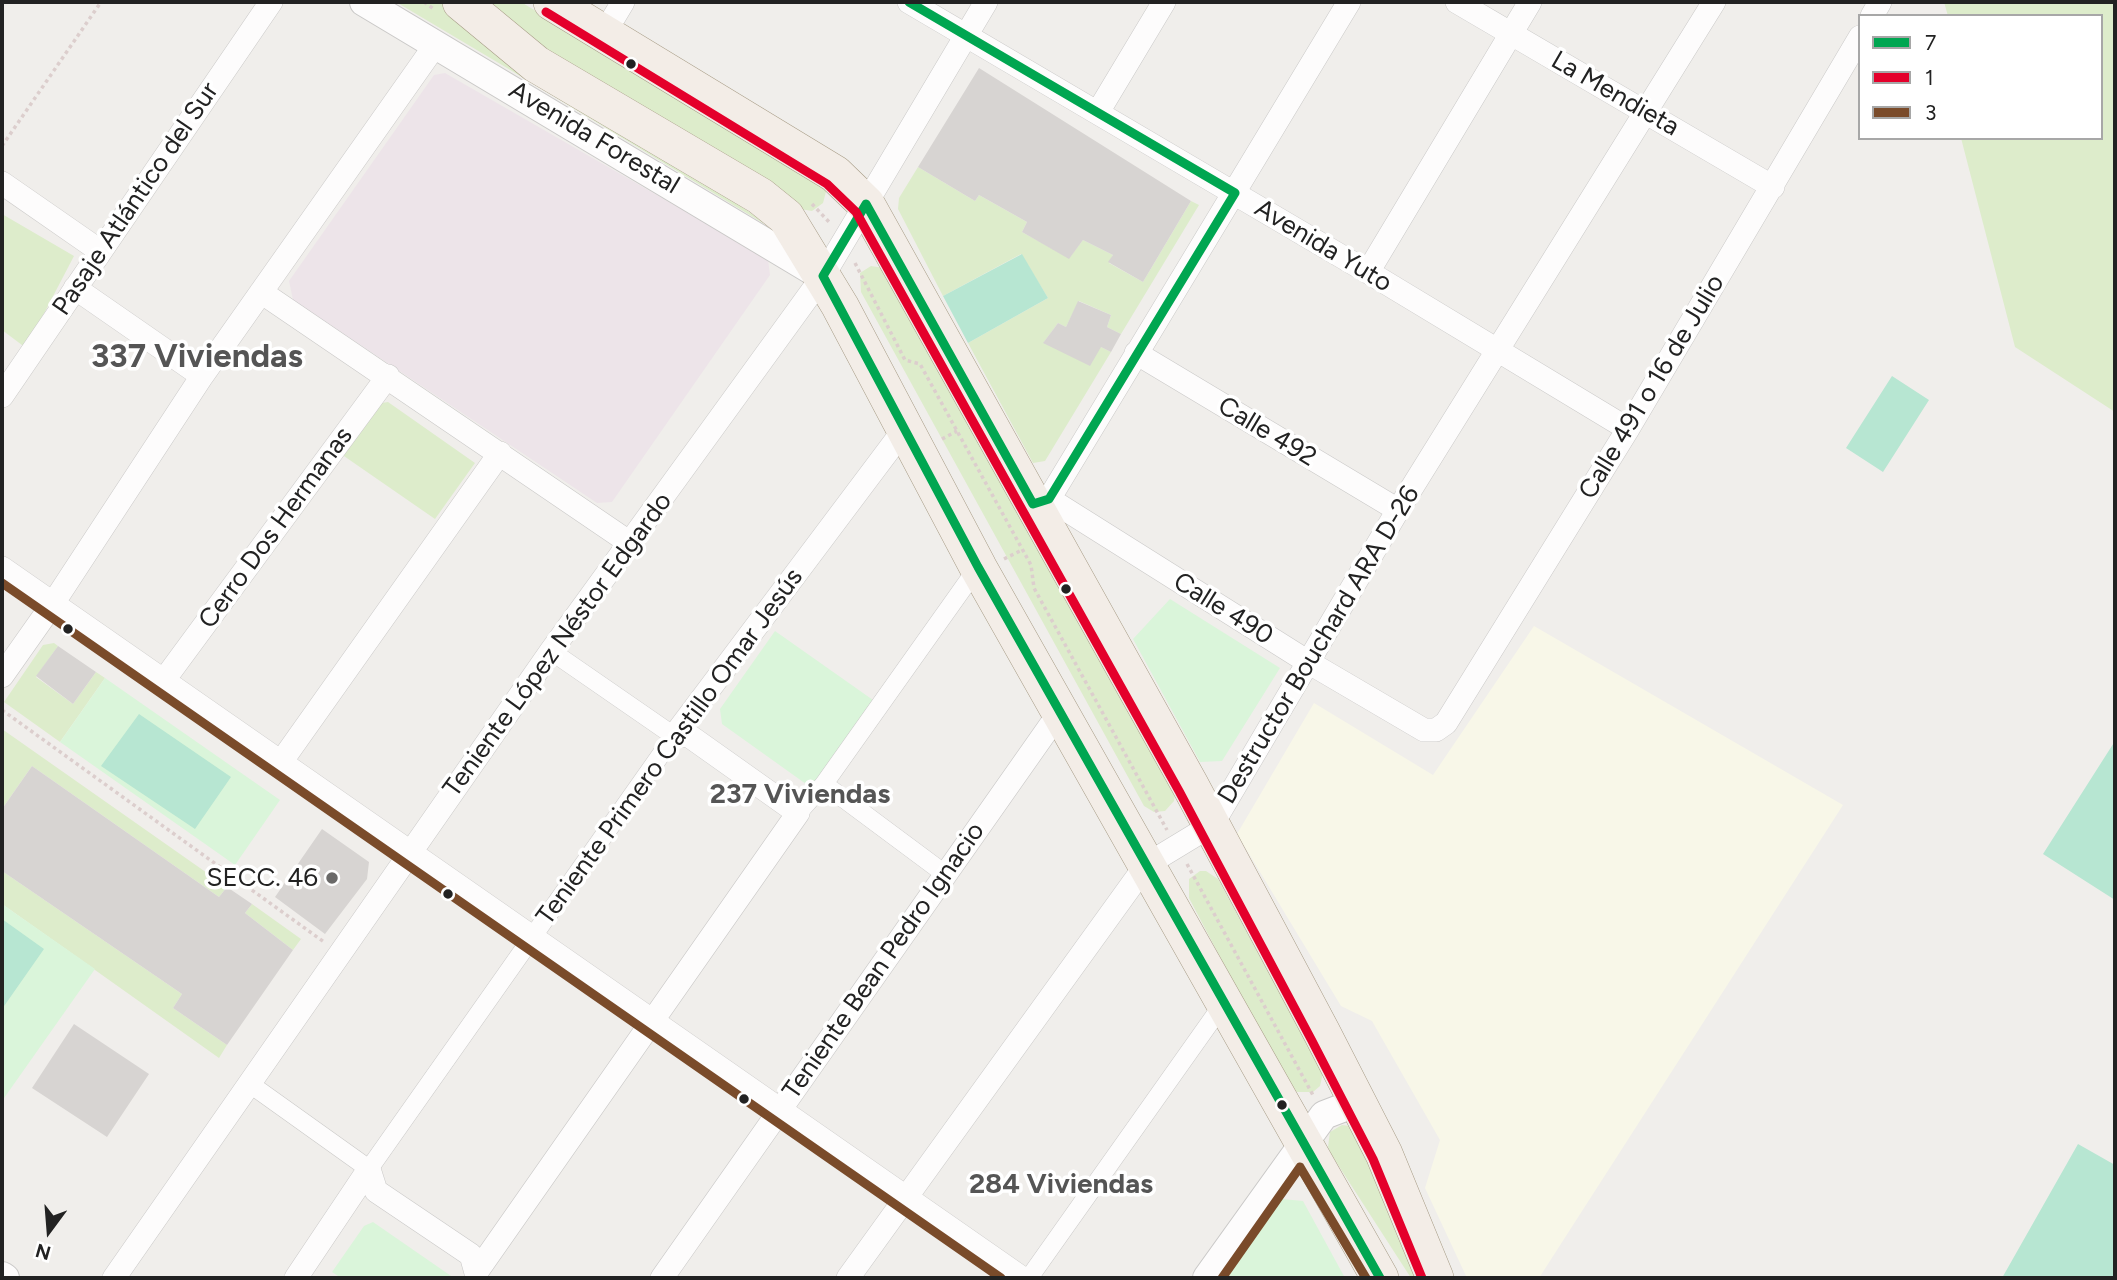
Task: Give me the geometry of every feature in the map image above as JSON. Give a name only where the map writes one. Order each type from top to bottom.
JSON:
[{"type":"main road","name":"Avenida Forestal","points":[[461,2],[536,64],[760,196],[786,217],[921,435],[990,563],[1059,713],[1301,1144],[1380,1278]]},
{"type":"main road","points":[[552,2],[614,17],[835,174],[866,204],[1041,502],[1358,1102],[1384,1154],[1435,1278]]},
{"type":"street","name":"Pasaje Atlántico del Sur","points":[[2,397],[271,2]]},
{"type":"street","name":"Avenida Forestal","points":[[364,2],[822,276]]},
{"type":"street","name":"Avenida Yuto","points":[[909,2],[1235,193],[1628,429]]},
{"type":"street","name":"Teniente López Néstor Edgardo","points":[[114,1278],[551,651],[822,276],[986,2]]},
{"type":"street","points":[[1098,112],[1164,2]]},
{"type":"street","points":[[1041,502],[1136,354],[1349,2]]},
{"type":"street","name":"La Mendieta","points":[[1457,2],[1773,187]]},
{"type":"street","points":[[1368,272],[1530,2]]},
{"type":"street","name":"Destructor Bouchard ARA D-26","points":[[848,1278],[1146,865],[1212,825],[1398,510],[1714,2]]},
{"type":"street","name":"Calle 491 o 16 de Julio","points":[[1436,730],[1446,723],[1628,429],[1858,40]]},
{"type":"street","points":[[2,676],[52,605],[202,376],[436,44]]},
{"type":"street","points":[[2,183],[100,251]]},
{"type":"street","points":[[75,288],[202,376]]},
{"type":"street","points":[[261,292],[631,543]]},
{"type":"street","name":"Calle 492","points":[[1136,354],[1398,510]]},
{"type":"street","name":"Cerro Dos Hermanas","points":[[164,680],[388,376]]},
{"type":"street","name":"Teniente Primero Castillo Omar Jesús","points":[[296,1278],[369,1169],[674,736],[921,435]]},
{"type":"street","points":[[281,762],[500,453]]},
{"type":"street","name":"Calle 490","points":[[1041,502],[1424,730],[1436,730]]},
{"type":"street","points":[[477,1277],[798,813],[824,785],[990,563]]},
{"type":"street","points":[[2,568],[1022,1278]]},
{"type":"street","points":[[551,651],[674,736],[688,736],[798,813]]},
{"type":"street","name":"Teniente Bean Pedro Ignacio","points":[[662,1278],[1059,713]]},
{"type":"street","points":[[824,785],[945,874]]},
{"type":"street","points":[[1029,1278],[1223,1004]]},
{"type":"street","points":[[250,1084],[369,1169],[376,1191],[471,1255],[477,1277]]},
{"type":"street","points":[[1207,1278],[1324,1115],[1358,1102]]},
{"type":"path","points":[[2,146],[101,2]]},
{"type":"path","points":[[821,213],[843,242],[905,360],[920,364],[1031,565],[1034,588],[1324,1115]]},
{"type":"path","points":[[921,435],[957,431],[968,425]]},
{"type":"path","points":[[990,563],[1033,545]]},
{"type":"path","points":[[2,710],[340,953]]},
{"type":"shaded area","points":[[445,73],[768,259],[770,275],[612,502],[597,503],[293,300],[289,281],[434,75]]},
{"type":"shaded area","points":[[1534,626],[1843,805],[1539,1278],[1467,1278],[1425,1188],[1440,1140],[1372,1021],[1341,1006],[1237,834],[1314,703],[1433,775]]},
{"type":"green space","points":[[396,2],[447,2],[781,234],[502,65]]},
{"type":"green space","points":[[484,2],[521,2],[827,188],[823,203],[812,211],[800,209],[548,58]]},
{"type":"green space","points":[[1944,2],[2115,2],[2115,412],[2015,347],[1962,140],[2103,140],[2103,14],[1947,14]]},
{"type":"green space","points":[[918,167],[975,201],[979,195],[1027,222],[1022,232],[1069,258],[1083,240],[1113,255],[1109,263],[1143,282],[1191,201],[1199,205],[1121,334],[1107,327],[1111,315],[1079,301],[1066,327],[1058,323],[1044,342],[1101,347],[1111,352],[1045,461],[1033,463],[968,343],[1048,298],[1021,254],[943,296],[898,209],[899,198]]},
{"type":"green space","points":[[2,214],[74,256],[26,348],[2,330]]},
{"type":"green space","points":[[1022,254],[1048,298],[968,343],[943,296]]},
{"type":"green space","points":[[871,266],[884,268],[1175,794],[1174,801],[1165,811],[1154,812],[1144,806],[861,292],[860,273]]},
{"type":"green space","points":[[1892,376],[1929,400],[1883,472],[1846,448]]},
{"type":"green space","points":[[388,402],[475,463],[435,519],[341,454],[376,404]]},
{"type":"green space","points":[[1170,599],[1280,668],[1222,761],[1200,762],[1133,639]]},
{"type":"green space","points":[[775,631],[873,700],[813,789],[722,724],[720,709]]},
{"type":"green space","points":[[54,643],[58,646],[36,677],[73,704],[96,672],[105,678],[60,742],[4,702],[43,645]]},
{"type":"green space","points":[[105,678],[280,800],[235,865],[60,742]]},
{"type":"green space","points":[[139,714],[231,777],[195,829],[101,766]]},
{"type":"green space","points":[[2,729],[227,887],[219,897],[32,766],[2,809]]},
{"type":"green space","points":[[2115,741],[2115,900],[2043,854]]},
{"type":"green space","points":[[2,871],[182,994],[173,1008],[227,1045],[219,1058],[2,904]]},
{"type":"green space","points":[[1200,871],[1206,871],[1218,879],[1323,1073],[1320,1086],[1313,1092],[1297,1092],[1281,1073],[1189,898],[1189,879]]},
{"type":"green space","points":[[2,904],[95,969],[2,1101]]},
{"type":"green space","points":[[252,904],[301,939],[293,950],[245,913]]},
{"type":"green space","points":[[2,919],[44,949],[2,1009]]},
{"type":"green space","points":[[1342,1125],[1357,1127],[1421,1278],[1411,1278],[1331,1154],[1328,1147],[1330,1132]]},
{"type":"green space","points":[[2078,1144],[2115,1165],[2115,1278],[2002,1278]]},
{"type":"green space","points":[[1282,1199],[1303,1201],[1345,1278],[1225,1278]]},
{"type":"green space","points":[[373,1222],[454,1278],[341,1278],[332,1272],[364,1226]]},
{"type":"building","points":[[979,68],[1191,201],[1143,282],[1108,262],[1113,255],[1083,240],[1069,259],[1022,232],[1027,222],[979,195],[975,201],[918,167]]},
{"type":"building","points":[[1078,301],[1111,315],[1107,327],[1121,334],[1111,352],[1101,347],[1090,366],[1043,343],[1058,323],[1066,327]]},
{"type":"building","points":[[58,646],[96,672],[73,704],[36,676]]},
{"type":"building","points":[[32,766],[219,897],[227,887],[252,904],[245,913],[293,950],[227,1045],[173,1008],[182,994],[2,871],[2,809]]},
{"type":"building","points":[[322,829],[369,862],[367,879],[325,934],[275,897]]},
{"type":"building","points":[[74,1024],[149,1074],[107,1137],[32,1088]]},
{"type":"transit line","name":"7","points":[[909,2],[1235,193],[1049,499],[1033,504],[866,204],[823,276],[978,567],[1380,1278]]},
{"type":"transit line","name":"1","points":[[546,12],[827,184],[856,212],[1179,791],[1311,1039],[1373,1159],[1422,1278]]},
{"type":"transit line","name":"3","points":[[2,583],[1001,1278]]},
{"type":"transit line","name":"3","points":[[1222,1278],[1300,1167],[1366,1278]]},
{"type":"place","name":"SECC. 46","points":[[332,878]]},
{"type":"district","name":"337 Viviendas","points":[[197,357]]},
{"type":"district","name":"237 Viviendas","points":[[800,795]]},
{"type":"district","name":"284 Viviendas","points":[[1061,1185]]}]
